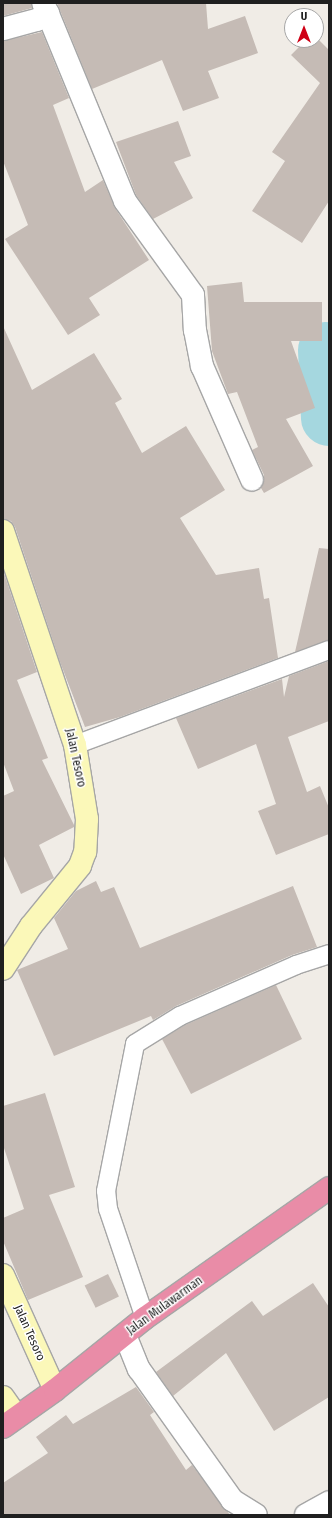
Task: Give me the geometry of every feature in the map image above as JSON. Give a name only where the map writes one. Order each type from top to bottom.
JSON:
[{"type":"highway","name":"Jalan Mulawarman","points":[[10,1422],[55,1390],[145,1318],[329,1188]]},
{"type":"street","points":[[3,30],[37,20],[46,9],[125,202],[193,295],[195,330],[202,366],[252,480]]},
{"type":"street","name":"Jalan Tesoro","points":[[3,531],[75,745],[86,819],[83,860],[31,926],[3,969]]},
{"type":"street","name":"Jalan Tesoro","points":[[3,1275],[55,1390]]},
{"type":"street","points":[[125,1335],[139,1370],[232,1500],[256,1515]]},
{"type":"street","points":[[3,1397],[10,1422]]},
{"type":"street","points":[[306,1515],[329,1502]]},
{"type":"lane","points":[[75,745],[329,650]]},
{"type":"lane","points":[[145,1318],[108,1209],[106,1191],[135,1044],[180,1016],[296,965],[329,954]]},
{"type":"building","points":[[3,3],[31,3],[32,8],[3,16]]},
{"type":"building","points":[[57,3],[206,3],[208,29],[245,16],[258,53],[208,71],[219,98],[183,111],[162,60],[92,89]]},
{"type":"building","points":[[42,32],[69,98],[53,105],[85,192],[103,180],[115,208],[149,260],[89,298],[100,315],[68,335],[5,239],[28,225],[3,161],[3,41]]},
{"type":"building","points":[[324,45],[329,50],[329,201],[302,243],[252,211],[285,161],[272,152],[320,83],[291,55],[298,48],[324,48]]},
{"type":"building","points":[[178,121],[191,156],[174,162],[193,198],[153,219],[136,195],[116,142]]},
{"type":"building","points":[[242,282],[244,302],[322,302],[322,341],[291,341],[315,408],[286,419],[313,466],[264,493],[261,488],[264,475],[252,450],[258,447],[237,392],[228,394],[212,351],[207,286]]},
{"type":"building","points":[[3,326],[32,390],[94,353],[122,399],[115,403],[142,453],[186,426],[225,490],[180,518],[216,575],[259,568],[264,599],[269,598],[278,658],[120,717],[85,727],[60,662],[15,527],[11,521],[3,519]]},
{"type":"building","points":[[319,548],[329,549],[329,640],[295,652]]},
{"type":"building","points":[[3,570],[37,672],[17,680],[48,758],[42,760],[74,825],[74,827],[39,845],[54,878],[21,894],[3,854],[3,796],[14,791],[3,762]]},
{"type":"building","points":[[329,661],[329,721],[288,737],[307,792],[320,786],[329,808],[329,834],[276,855],[258,811],[276,804],[256,744],[198,769],[176,718],[282,679],[284,697],[289,676]]},
{"type":"building","points":[[96,881],[101,892],[114,887],[140,948],[293,886],[317,947],[292,955],[176,1006],[153,1020],[151,1016],[54,1056],[17,970],[68,949],[54,918],[76,891]]},
{"type":"building","points":[[276,985],[302,1039],[191,1094],[162,1039],[185,1025]]},
{"type":"building","points":[[45,1093],[75,1187],[49,1195],[83,1277],[28,1300],[3,1241],[3,1218],[24,1209],[3,1145],[3,1106]]},
{"type":"building","points":[[108,1274],[119,1296],[96,1308],[85,1285]]},
{"type":"building","points":[[313,1283],[329,1307],[329,1397],[274,1431],[226,1353],[173,1396],[156,1372],[252,1301],[263,1316]]},
{"type":"building","points":[[136,1387],[154,1412],[150,1415],[186,1470],[192,1465],[230,1515],[3,1515],[3,1483],[48,1453],[36,1437],[66,1415],[73,1424]]},
{"type":"waterway","points":[[326,350],[329,418]]}]
